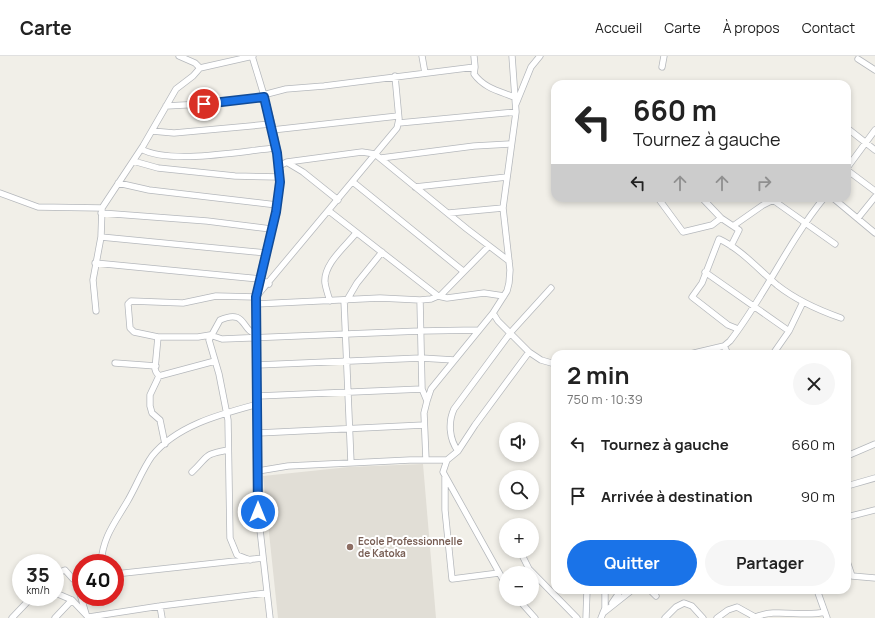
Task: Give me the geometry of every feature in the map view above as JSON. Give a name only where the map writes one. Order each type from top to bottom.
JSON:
[{"type":"street","points":[[179,56],[195,63],[200,68]]},
{"type":"street","points":[[96,311],[93,290],[95,264],[102,237],[101,210],[141,149],[176,89],[193,76],[200,68],[253,56],[272,127],[280,177],[277,205],[256,297],[258,512],[270,618]]},
{"type":"street","points":[[422,56],[424,73]]},
{"type":"street","points":[[474,56],[474,74],[478,80],[496,91],[514,97]]},
{"type":"street","points":[[512,56],[516,109]]},
{"type":"street","points":[[662,67],[664,56]]},
{"type":"street","points":[[426,460],[424,424],[426,401],[431,389],[493,313],[504,296],[510,278],[503,208],[511,144],[516,109],[531,67],[538,57]]},
{"type":"street","points":[[858,59],[875,70]]},
{"type":"street","points":[[166,106],[204,104],[263,96],[286,89],[324,86],[475,67]]},
{"type":"street","points":[[395,76],[399,120],[397,128],[378,156],[353,182],[269,284],[256,297],[216,296],[183,303],[129,302],[129,322],[132,330],[158,337],[198,337],[210,335],[222,339],[257,336],[478,330]]},
{"type":"street","points":[[152,131],[174,133],[399,120],[516,109]]},
{"type":"street","points":[[851,164],[875,130]]},
{"type":"street","points":[[851,131],[875,150]]},
{"type":"street","points":[[279,166],[287,162],[362,152],[378,156],[474,146],[511,144]]},
{"type":"street","points":[[141,149],[155,155],[177,156],[276,148]]},
{"type":"street","points":[[378,156],[509,261]]},
{"type":"street","points":[[133,161],[158,168],[235,176],[280,177]]},
{"type":"street","points":[[287,162],[303,172],[338,200]]},
{"type":"street","points":[[851,172],[875,192]]},
{"type":"street","points":[[415,186],[507,177]]},
{"type":"street","points":[[353,182],[463,271]]},
{"type":"street","points":[[118,183],[149,190],[277,205]]},
{"type":"street","points":[[0,193],[38,207],[101,210],[271,229]]},
{"type":"street","points":[[858,218],[875,197]]},
{"type":"street","points":[[661,202],[683,232],[712,226],[721,218]]},
{"type":"street","points":[[706,202],[721,218],[739,231],[731,246]]},
{"type":"street","points":[[733,226],[762,205],[769,202]]},
{"type":"street","points":[[776,202],[807,222],[835,244]]},
{"type":"street","points":[[707,350],[724,346],[738,329],[821,202]]},
{"type":"street","points":[[837,202],[875,233]]},
{"type":"street","points":[[449,213],[503,208]]},
{"type":"street","points":[[329,211],[439,296]]},
{"type":"street","points":[[330,301],[325,281],[326,273],[329,266],[356,233]]},
{"type":"street","points":[[102,237],[266,253]]},
{"type":"street","points":[[738,329],[728,325],[692,297],[702,283],[718,240],[731,246],[771,279],[803,302],[841,318]]},
{"type":"street","points":[[439,296],[489,246]]},
{"type":"street","points":[[351,463],[346,362],[345,300],[382,252]]},
{"type":"street","points":[[95,264],[260,279],[269,284]]},
{"type":"street","points":[[705,272],[789,331]]},
{"type":"street","points":[[458,450],[452,438],[452,414],[511,332],[551,288]]},
{"type":"street","points":[[256,304],[345,300],[420,300],[431,299],[439,296],[453,297],[491,292],[504,296]]},
{"type":"street","points":[[420,300],[422,389],[426,401]]},
{"type":"street","points":[[776,350],[789,331],[803,302]]},
{"type":"street","points":[[493,313],[498,321],[511,332],[529,352],[542,360],[551,363]]},
{"type":"street","points":[[250,560],[237,555],[230,538],[228,420],[215,361],[209,342],[210,335],[220,320],[233,317],[244,322],[249,332],[257,336]]},
{"type":"street","points":[[158,337],[156,372],[159,376]]},
{"type":"street","points":[[724,346],[726,350]]},
{"type":"street","points":[[445,476],[499,573],[452,579],[445,510],[444,469],[447,460],[458,450],[529,352]]},
{"type":"street","points":[[257,365],[421,358],[454,360]]},
{"type":"street","points":[[165,444],[160,420],[152,414],[150,406],[150,395],[159,376],[215,361]]},
{"type":"street","points":[[115,363],[156,366]]},
{"type":"street","points":[[258,396],[422,389]]},
{"type":"street","points":[[102,554],[104,540],[110,528],[136,486],[148,463],[165,444],[174,437],[220,414],[258,404]]},
{"type":"street","points":[[228,420],[235,410]]},
{"type":"street","points":[[220,414],[228,420]]},
{"type":"street","points":[[258,432],[424,424]]},
{"type":"street","points":[[164,437],[174,437]]},
{"type":"street","points":[[851,454],[875,444]]},
{"type":"street","points":[[192,472],[206,456],[228,450]]},
{"type":"street","points":[[258,470],[288,466],[447,460]]},
{"type":"street","points":[[435,461],[444,469]]},
{"type":"street","points":[[851,485],[875,478]]},
{"type":"street","points":[[851,516],[875,510]]},
{"type":"street","points":[[124,573],[262,558]]},
{"type":"street","points":[[523,558],[528,569],[551,592]]},
{"type":"street","points":[[64,570],[72,578]]},
{"type":"street","points":[[851,573],[852,576],[875,578]]},
{"type":"street","points":[[88,616],[267,593]]},
{"type":"street","points":[[553,594],[577,618]]},
{"type":"street","points":[[586,594],[586,618]]},
{"type":"street","points":[[602,616],[605,594]]},
{"type":"street","points":[[602,616],[618,594]]},
{"type":"street","points":[[610,607],[627,594]]},
{"type":"street","points":[[818,594],[827,618]]},
{"type":"street","points":[[55,618],[72,600],[64,597]]},
{"type":"street","points":[[665,618],[676,607],[684,603],[692,606],[703,618]]},
{"type":"street","points":[[12,618],[23,606]]},
{"type":"street","points":[[78,606],[88,616]]},
{"type":"street","points":[[84,606],[88,616]]},
{"type":"street","points":[[160,606],[162,618]]},
{"type":"street","points":[[524,606],[535,618]]},
{"type":"street","points":[[717,618],[728,610],[737,607],[754,617],[776,613],[793,613],[810,616],[825,612]]},
{"type":"shaded area","name":"Ecole Professionnelle de Katoka","points":[[423,464],[436,618],[278,618],[263,476],[349,467]]},
{"type":"place","name":"Ecole Professionnelle de Katoka","points":[[350,547]]},
{"type":"route","points":[[204,104],[264,97],[280,172],[279,195],[274,223],[271,229],[256,297],[258,512]]}]
